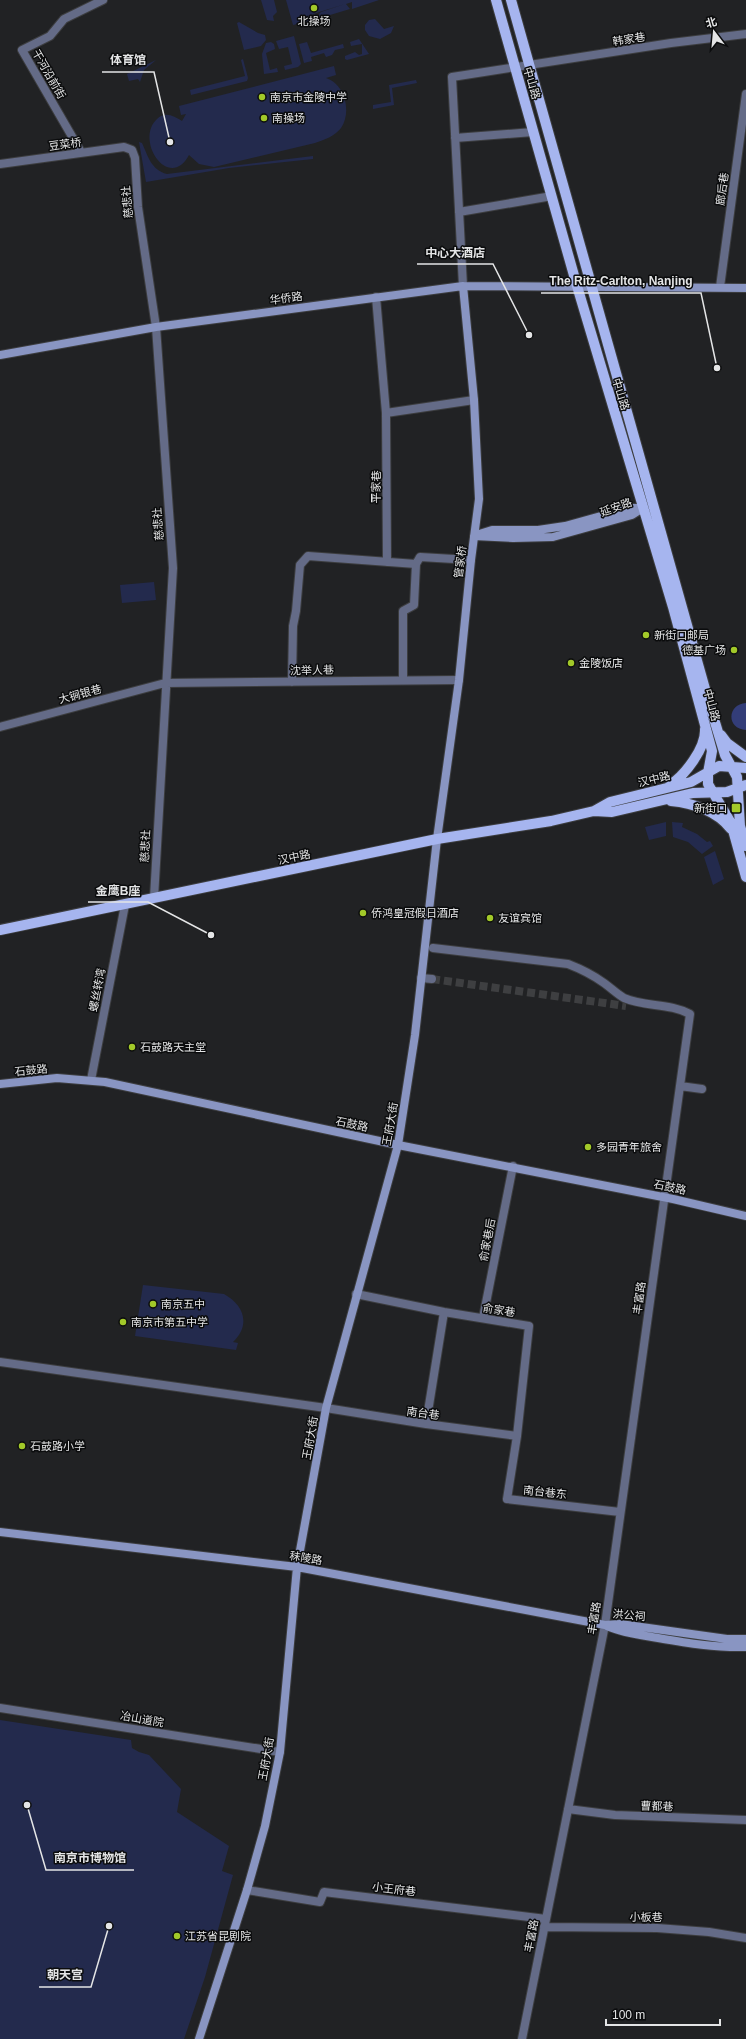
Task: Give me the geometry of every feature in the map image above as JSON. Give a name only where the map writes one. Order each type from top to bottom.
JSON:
[{"type":"main road","name":"中山路","points":[[496,0],[577,286],[710,726],[742,786]]},
{"type":"main road","name":"中山路","points":[[511,0],[592,287],[710,726],[712,751],[708,773],[708,784],[715,793],[738,833]]},
{"type":"main road","points":[[746,757],[727,743],[710,726],[686,772],[662,795],[694,804],[722,820],[738,833],[746,846]]},
{"type":"main road","name":"汉中路","points":[[662,795],[691,782],[719,766],[732,767]]},
{"type":"main road","points":[[732,767],[746,768]]},
{"type":"main road","points":[[715,793],[726,792],[742,786],[738,833],[746,877]]},
{"type":"main road","name":"汉中路","points":[[0,930],[437,839],[551,821],[594,812],[610,802],[662,795],[715,793]]},
{"type":"main road","points":[[738,833],[746,822]]},
{"type":"street","name":"干河沿前街","points":[[81,152],[22,50],[50,36],[64,19],[103,0]]},
{"type":"street","name":"韩家巷","points":[[455,138],[452,77],[671,43],[746,34]]},
{"type":"street","name":"廊后巷","points":[[720,288],[746,94]]},
{"type":"street","points":[[463,286],[455,138],[533,132]]},
{"type":"street","name":"豆菜桥","points":[[0,164],[124,147],[132,150]]},
{"type":"street","name":"慈悲社","points":[[132,150],[135,158],[138,207],[156,327],[173,568],[165,683],[154,898]]},
{"type":"street","points":[[459,212],[552,196]]},
{"type":"street","name":"华侨路","points":[[0,355],[156,327],[463,286],[746,288]]},
{"type":"street","name":"管家桥","points":[[437,839],[459,680],[471,560],[480,499],[474,400],[463,286]]},
{"type":"street","name":"平家巷","points":[[376,297],[386,413],[387,562]]},
{"type":"street","points":[[386,413],[474,400]]},
{"type":"street","name":"延安路","points":[[474,536],[492,530],[553,528],[630,508],[643,508]]},
{"type":"street","points":[[292,682],[293,626],[296,611],[300,565],[308,556],[416,564]]},
{"type":"street","points":[[403,680],[403,612],[414,605],[416,564],[420,557],[471,560]]},
{"type":"street","name":"沈举人巷","points":[[165,683],[459,680]]},
{"type":"street","name":"大锏银巷","points":[[0,726],[165,683]]},
{"type":"street","name":"王府大街","points":[[199,2039],[265,1826],[280,1752],[297,1567],[326,1408],[398,1145],[415,1035],[437,839]]},
{"type":"street","name":"螺丝转湾","points":[[91,1080],[125,905]]},
{"type":"street","name":"丰富路","points":[[433,948],[568,964],[579,968],[603,982],[623,997],[634,1001],[680,1008],[690,1014],[605,1625],[522,2039]]},
{"type":"street","points":[[421,978],[432,979]]},
{"type":"street","name":"石鼓路","points":[[0,1084],[57,1078],[91,1080],[398,1145],[513,1166],[664,1197],[746,1216]]},
{"type":"street","points":[[680,1086],[702,1089]]},
{"type":"street","name":"俞家巷后","points":[[483,1318],[513,1166]]},
{"type":"street","name":"俞家巷","points":[[356,1294],[444,1312],[529,1326],[518,1436]]},
{"type":"street","points":[[426,1424],[444,1312]]},
{"type":"street","name":"南台巷","points":[[0,1362],[518,1436]]},
{"type":"street","name":"南台巷东","points":[[518,1436],[508,1499],[620,1512]]},
{"type":"street","name":"秣陵路","points":[[0,1532],[297,1567],[605,1625]]},
{"type":"street","name":"洪公祠","points":[[605,1625],[620,1624],[727,1640],[746,1639]]},
{"type":"street","name":"洪公祠","points":[[605,1625],[620,1631],[689,1643],[727,1647],[746,1647]]},
{"type":"street","name":"冶山道院","points":[[0,1708],[280,1752]]},
{"type":"street","name":"曹都巷","points":[[568,1809],[615,1815],[746,1820]]},
{"type":"street","name":"小王府巷","points":[[246,1890],[320,1902],[324,1892],[545,1923]]},
{"type":"street","name":"小板巷","points":[[545,1923],[657,1928],[709,1932],[746,1938]]},
{"type":"shaded area","points":[[261,0],[274,0],[277,12],[273,16],[274,21],[267,20]]},
{"type":"shaded area","points":[[286,0],[379,0],[352,9],[352,2],[346,4],[350,9],[320,18],[319,14],[321,12],[345,4],[297,19],[315,14],[318,19],[293,25]]},
{"type":"shaded area","points":[[375,19],[384,29],[394,26],[391,33],[380,39],[369,36],[365,30],[365,25],[369,20]]},
{"type":"shaded area","points":[[239,22],[258,33],[265,35],[266,40],[261,46],[244,50],[237,23]]},
{"type":"shaded area","points":[[294,36],[301,64],[298,67],[285,70],[284,66],[292,64],[288,47],[279,49],[276,41]]},
{"type":"shaded area","points":[[359,39],[369,54],[347,60],[345,59],[345,56],[355,52],[359,55],[362,54],[362,44],[351,46],[350,42]]},
{"type":"shaded area","points":[[271,42],[274,44],[275,49],[266,53],[270,70],[277,68],[278,72],[264,74],[262,54],[266,43]]},
{"type":"shaded area","points":[[307,42],[311,53],[343,44],[344,48],[335,50],[332,55],[326,57],[324,53],[311,57],[312,61],[304,63],[299,44]]},
{"type":"shaded area","points":[[243,59],[248,78],[247,81],[191,95],[190,90],[245,76],[241,60]]},
{"type":"shaded area","points":[[156,60],[144,70],[140,82],[138,79],[129,81],[127,74]]},
{"type":"shaded area","name":"南操场","points":[[334,66],[336,75],[326,78],[333,81],[342,92],[345,99],[346,114],[341,128],[326,139],[315,143],[214,167],[199,164],[189,155],[181,165],[172,168],[164,165],[157,159],[152,149],[149,139],[151,128],[157,119],[163,115],[173,116],[182,121],[186,114],[181,115],[179,106]]},
{"type":"shaded area","points":[[416,80],[417,83],[392,88],[394,105],[373,109],[373,105],[391,102],[389,85]]},
{"type":"shaded area","points":[[139,142],[142,143],[154,166],[167,174],[313,156],[313,159],[229,168],[146,182]]},
{"type":"shaded area","points":[[154,582],[156,600],[122,603],[120,585]]},
{"type":"shaded area","points":[[746,703],[746,730],[739,729],[735,726],[731,716],[735,708],[740,704]]},
{"type":"shaded area","points":[[666,822],[666,836],[649,840],[645,827]]},
{"type":"shaded area","points":[[672,822],[683,823],[682,827],[697,834],[707,842],[710,841],[713,846],[702,854],[688,842],[673,837]]},
{"type":"shaded area","points":[[715,851],[724,879],[713,885],[704,857]]},
{"type":"shaded area","points":[[143,1285],[224,1294],[236,1304],[243,1316],[242,1329],[239,1336],[233,1342],[238,1343],[236,1350],[135,1336]]},
{"type":"shaded area","points":[[0,1720],[131,1740],[132,1748],[149,1755],[181,1789],[177,1812],[229,1846],[222,1871],[233,1875],[205,1977],[184,2039],[0,2039]]},
{"type":"tunnel","points":[[432,979],[626,1006]]},
{"type":"place","name":"北操场","points":[[314,8]]},
{"type":"place","name":"南京市金陵中学","points":[[262,97]]},
{"type":"place","name":"南操场","points":[[264,118]]},
{"type":"place","name":"体育馆","points":[[170,142]]},
{"type":"place","name":"中心大酒店","points":[[529,335]]},
{"type":"place","name":"The Ritz-Carlton, Nanjing","points":[[717,368]]},
{"type":"place","name":"新街口邮局","points":[[646,635]]},
{"type":"place","name":"德基广场","points":[[734,650]]},
{"type":"place","name":"金陵饭店","points":[[571,663]]},
{"type":"place","name":"新街口","points":[[736,808]]},
{"type":"place","name":"侨鸿皇冠假日酒店","points":[[363,913]]},
{"type":"place","name":"友谊宾馆","points":[[490,918]]},
{"type":"place","name":"金鹰B座","points":[[211,935]]},
{"type":"place","name":"石鼓路天主堂","points":[[132,1047]]},
{"type":"place","name":"多园青年旅舍","points":[[588,1147]]},
{"type":"place","name":"南京五中","points":[[153,1304]]},
{"type":"place","name":"南京市第五中学","points":[[123,1322]]},
{"type":"place","name":"石鼓路小学","points":[[22,1446]]},
{"type":"place","name":"南京市博物馆","points":[[27,1805]]},
{"type":"place","name":"朝天宫","points":[[109,1926]]},
{"type":"place","name":"江苏省昆剧院","points":[[177,1936]]}]
